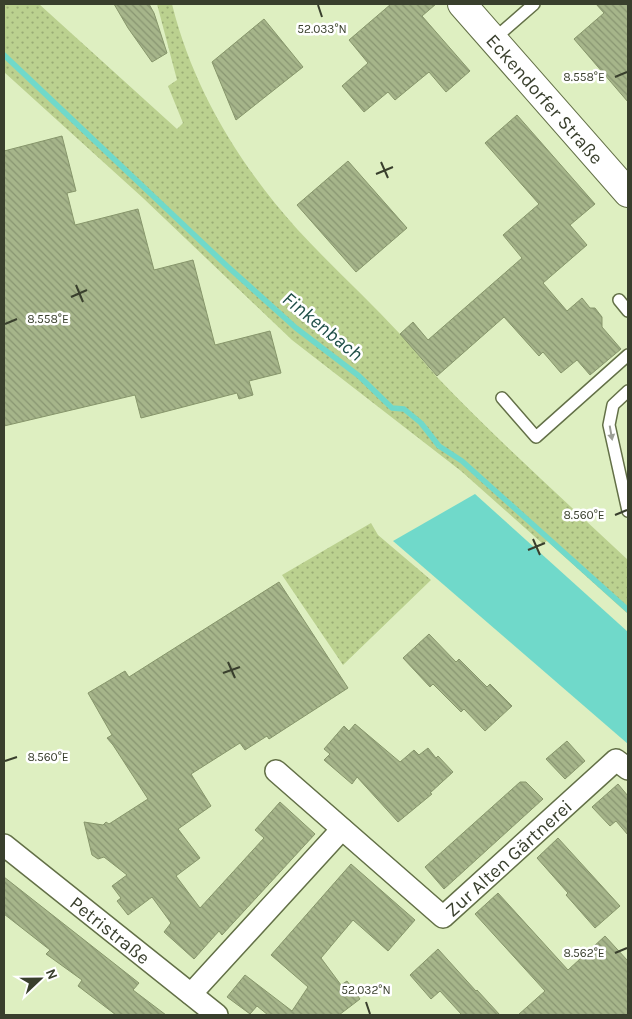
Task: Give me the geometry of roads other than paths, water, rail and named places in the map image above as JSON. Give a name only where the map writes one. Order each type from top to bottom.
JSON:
[{"type":"street","name":"Eckendorfer Straße","points":[[462,4],[628,193]]},
{"type":"street","name":"Zur Alten Gärtnerei","points":[[276,771],[443,917],[616,760],[628,769]]},
{"type":"street","points":[[191,994],[342,829]]},
{"type":"street","name":"Petristraße","points":[[4,845],[217,1015]]},
{"type":"lane","points":[[494,40],[534,4]]},
{"type":"lane","points":[[619,300],[628,311]]},
{"type":"lane","points":[[502,398],[536,437],[628,355]]},
{"type":"lane","points":[[628,391],[613,405],[609,425],[628,511]]},
{"type":"water","points":[[475,494],[628,632],[628,744],[393,541]]},
{"type":"waterway","name":"Finkenbach","points":[[4,55],[227,266],[296,328],[359,376],[392,408],[404,409],[421,423],[439,446],[462,461],[628,610]]}]
